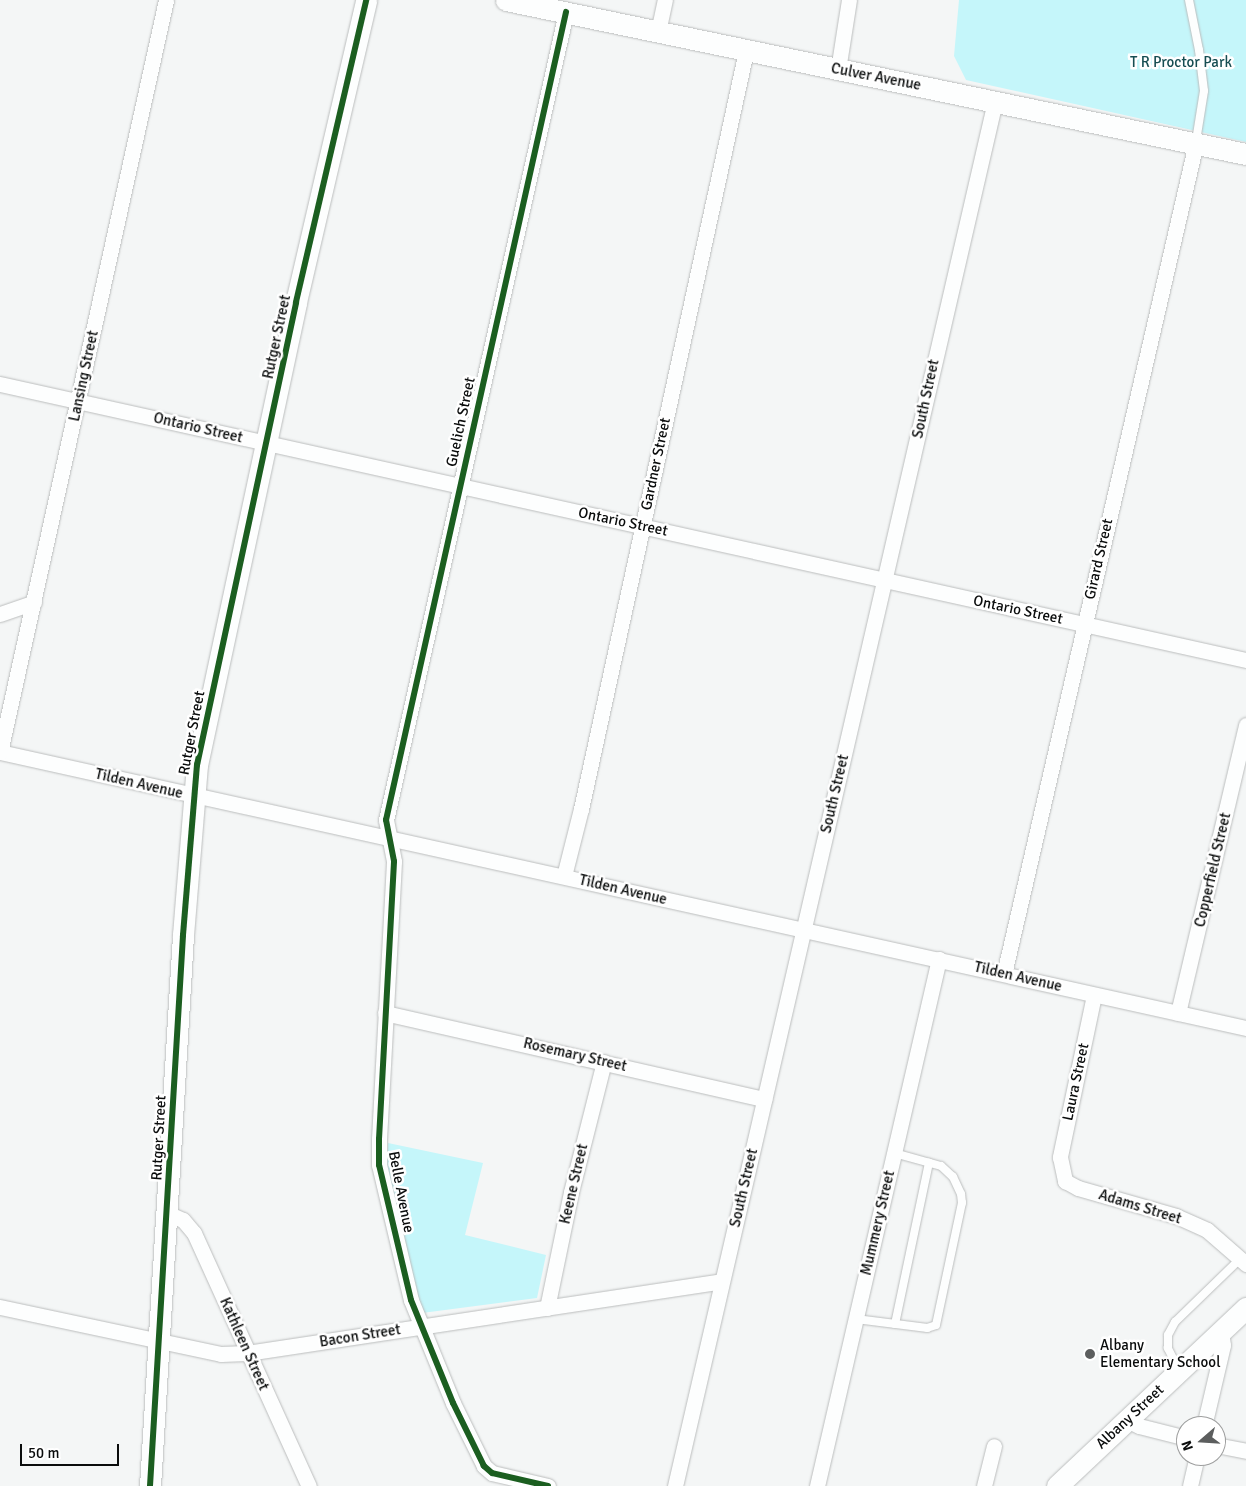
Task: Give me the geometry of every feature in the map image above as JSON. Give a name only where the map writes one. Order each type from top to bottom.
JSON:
[{"type":"street","name":"Lansing Street","points":[[0,752],[166,0]]},
{"type":"street","name":"Rutger Street","points":[[150,1486],[194,796],[199,756],[268,444],[296,302],[366,0]]},
{"type":"street","name":"Culver Avenue","points":[[506,0],[534,3],[566,12],[746,51],[1246,154]]},
{"type":"street","points":[[658,32],[665,0]]},
{"type":"street","points":[[838,70],[849,0]]},
{"type":"street","name":"Guelich Street","points":[[388,838],[386,820],[566,12]]},
{"type":"street","name":"Gardner Street","points":[[564,876],[581,809],[746,51]]},
{"type":"street","name":"South Street","points":[[675,1486],[995,101]]},
{"type":"street","name":"Girard Street","points":[[1004,974],[1196,143]]},
{"type":"street","name":"Ontario Street","points":[[0,384],[1246,660]]},
{"type":"street","points":[[0,614],[34,602]]},
{"type":"street","name":"Copperfield Street","points":[[1178,1013],[1246,725]]},
{"type":"street","name":"Tilden Avenue","points":[[0,752],[1246,1028]]},
{"type":"street","name":"Belle Avenue","points":[[388,838],[394,861],[385,1013],[380,1165],[411,1300],[484,1466],[492,1473],[548,1486]]},
{"type":"street","name":"Mummery Street","points":[[817,1486],[939,959]]},
{"type":"street","name":"Laura Street","points":[[1061,1169],[1060,1157],[1094,995]]},
{"type":"street","name":"Rosemary Street","points":[[385,1013],[764,1098]]},
{"type":"street","name":"Keene Street","points":[[547,1308],[571,1192],[604,1062]]},
{"type":"street","name":"Adams Street","points":[[1061,1169],[1065,1181],[1078,1188],[1176,1216],[1207,1230],[1243,1261]]},
{"type":"street","name":"Kathleen Street","points":[[167,1214],[183,1220],[194,1233],[309,1486]]},
{"type":"street","name":"Bacon Street","points":[[0,1307],[221,1354],[248,1353],[722,1281]]},
{"type":"street","name":"Albany Street","points":[[1057,1486],[1246,1308]]},
{"type":"street","points":[[1206,1416],[1223,1345],[1221,1332]]},
{"type":"street","points":[[1127,1420],[1139,1426],[1176,1435]]},
{"type":"street","points":[[984,1486],[994,1446]]},
{"type":"street","points":[[1226,1447],[1246,1452]]},
{"type":"street","points":[[1190,1486],[1195,1466]]},
{"type":"lane","points":[[1189,0],[1199,50],[1204,91],[1196,143]]},
{"type":"lane","points":[[856,1319],[927,1328],[936,1325],[962,1204],[953,1177],[940,1166],[894,1153]]},
{"type":"lane","points":[[895,1324],[929,1163]]},
{"type":"lane","points":[[1179,1371],[1168,1348],[1168,1335],[1175,1322],[1243,1261]]},
{"type":"green space","name":"T R Proctor Park","points":[[959,0],[1246,0],[1246,142],[966,80],[954,56]]},
{"type":"green space","points":[[388,1143],[483,1163],[465,1235],[546,1255],[537,1298],[422,1313],[387,1172]]},
{"type":"cycle path","points":[[150,1486],[183,935],[197,765],[296,302],[366,0]]},
{"type":"cycle path","points":[[548,1486],[492,1473],[484,1466],[453,1403],[411,1300],[379,1165],[379,1139],[394,861],[386,820],[566,12]]},
{"type":"place","name":"Albany Elementary School","points":[[1090,1354]]}]
